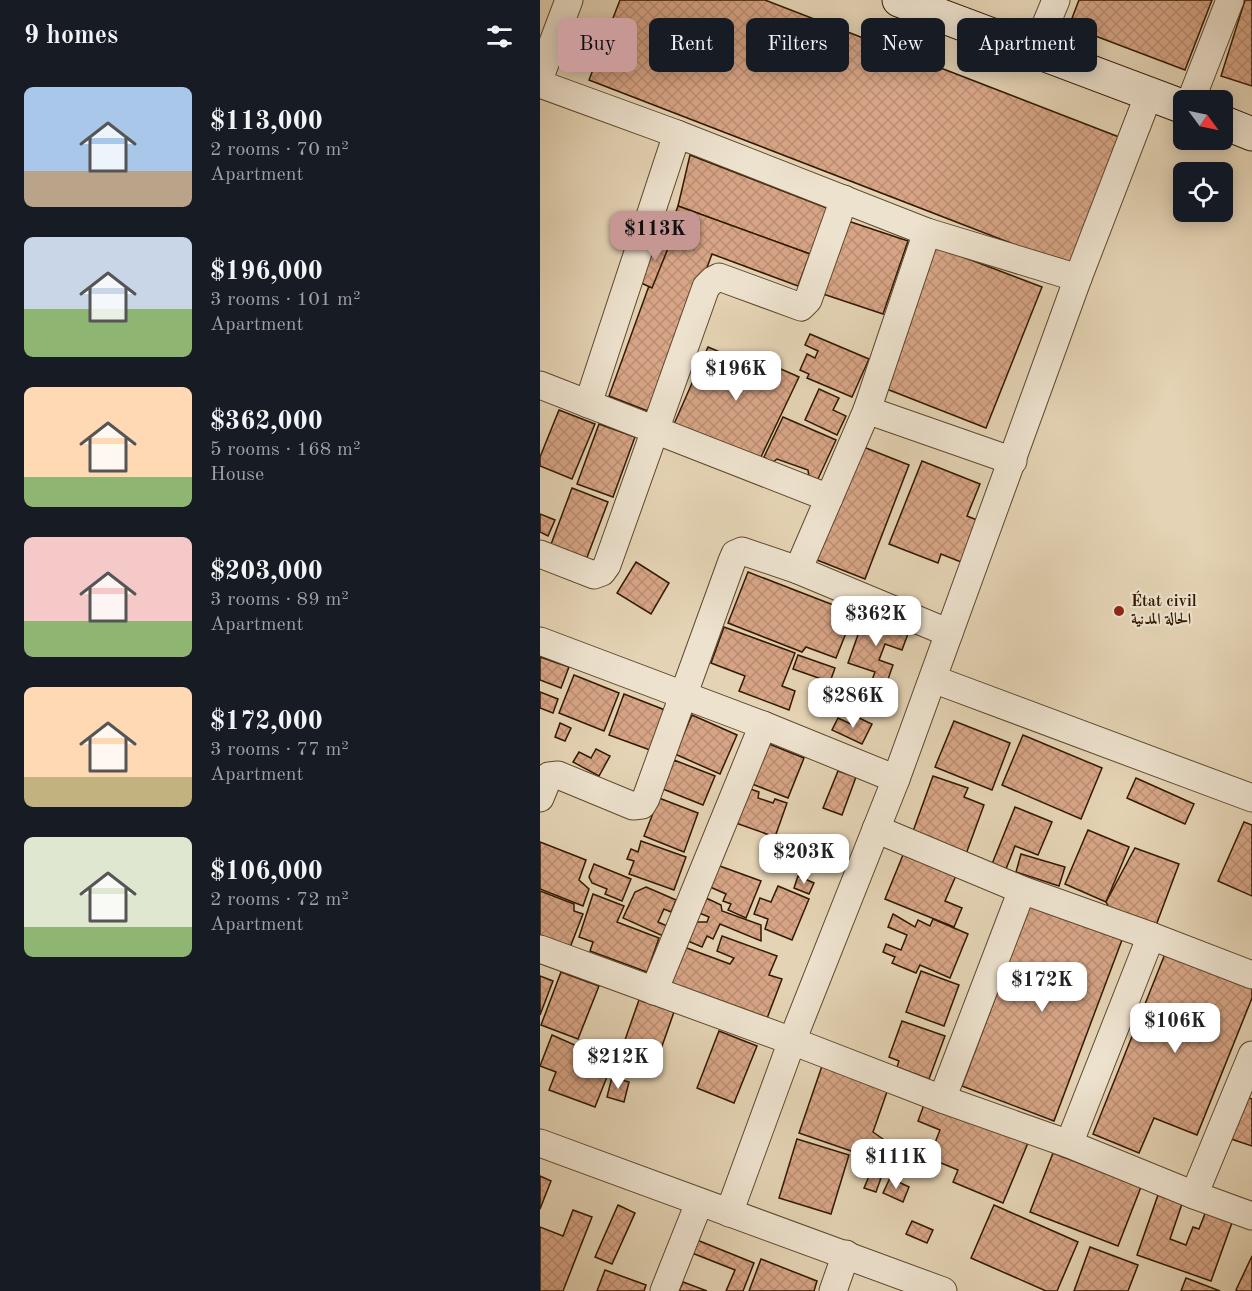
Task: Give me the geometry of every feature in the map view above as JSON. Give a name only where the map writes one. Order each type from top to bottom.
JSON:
[{"type":"street","points":[[540,77],[569,0]]},
{"type":"street","points":[[899,0],[957,22]]},
{"type":"street","points":[[1049,18],[1056,0]]},
{"type":"street","points":[[1195,90],[1230,0]]},
{"type":"street","points":[[1091,72],[1173,103]]},
{"type":"street","points":[[540,84],[677,134],[927,232],[1078,278]]},
{"type":"street","points":[[729,1213],[792,1041],[896,779],[1078,278],[1149,94]]},
{"type":"street","points":[[1233,126],[1252,134]]},
{"type":"street","points":[[588,404],[677,134]]},
{"type":"street","points":[[543,563],[594,575],[602,572],[607,565],[706,287],[719,278],[801,307],[805,305],[844,199]]},
{"type":"street","points":[[798,570],[867,410],[927,232]]},
{"type":"street","points":[[540,385],[829,498]]},
{"type":"street","points":[[867,410],[1013,460]]},
{"type":"street","points":[[540,798],[549,776],[558,775],[633,806],[642,805],[735,554],[742,551],[798,570],[950,633]]},
{"type":"street","points":[[540,641],[763,725],[896,779]]},
{"type":"street","points":[[933,679],[1252,798]]},
{"type":"street","points":[[654,991],[763,725]]},
{"type":"street","points":[[876,829],[1022,890],[1252,975]]},
{"type":"street","points":[[942,1099],[1022,890]]},
{"type":"street","points":[[1069,1144],[1151,936]]},
{"type":"street","points":[[540,949],[1069,1144],[1252,1216]]},
{"type":"street","points":[[1194,1195],[1252,1055]]},
{"type":"street","points":[[540,1143],[943,1291]]},
{"type":"street","points":[[664,1291],[699,1203]]},
{"type":"street","points":[[833,1291],[846,1254]]},
{"type":"building","points":[[620,0],[765,0],[812,18],[746,18],[746,72],[849,72],[849,33],[861,37],[861,72],[945,72],[945,70],[1119,137],[1070,266],[589,80],[592,72],[637,72],[637,18],[613,18]]},
{"type":"building","points":[[1079,0],[1212,0],[1185,70],[1097,37],[1097,18],[1072,18]]},
{"type":"building","points":[[1245,0],[1252,0],[1252,86],[1221,76]]},
{"type":"building","points":[[690,155],[832,210],[810,254],[678,206]]},
{"type":"building","points":[[678,206],[810,254],[798,286],[712,254],[653,413],[609,396]]},
{"type":"building","points":[[845,220],[908,241],[883,314],[820,293]]},
{"type":"building","points":[[658,235],[671,241],[652,288],[639,282]]},
{"type":"building","points":[[934,246],[1042,287],[986,428],[879,386]]},
{"type":"building","points":[[810,334],[869,359],[852,397],[807,378],[809,374],[800,370],[807,354],[815,358],[818,351],[805,345]]},
{"type":"building","points":[[708,347],[755,367],[758,359],[799,377],[760,459],[674,424]]},
{"type":"building","points":[[819,389],[839,398],[833,410],[846,416],[837,435],[805,420]]},
{"type":"building","points":[[559,410],[595,424],[572,479],[540,466],[540,457]]},
{"type":"building","points":[[783,417],[836,440],[818,479],[809,477],[808,470],[777,459],[772,463],[764,457]]},
{"type":"building","points":[[599,424],[635,437],[613,497],[577,484]]},
{"type":"building","points":[[861,446],[909,465],[865,579],[817,560]]},
{"type":"building","points":[[922,461],[980,484],[967,516],[977,520],[961,562],[941,554],[938,563],[889,544]]},
{"type":"building","points":[[572,488],[608,502],[586,560],[550,547]]},
{"type":"building","points":[[540,514],[555,520],[548,536],[540,532]]},
{"type":"building","points":[[636,562],[669,583],[651,614],[617,593]]},
{"type":"building","points":[[748,572],[854,613],[836,658],[806,647],[802,652],[728,623]]},
{"type":"building","points":[[865,615],[909,631],[902,650],[885,644],[879,660],[893,665],[886,685],[872,680],[875,672],[848,663]]},
{"type":"building","points":[[724,627],[795,653],[782,686],[795,691],[789,710],[739,691],[745,676],[711,663]]},
{"type":"building","points":[[798,655],[835,668],[830,682],[793,669]]},
{"type":"building","points":[[540,657],[569,667],[561,688],[540,680]]},
{"type":"building","points":[[574,675],[619,693],[604,731],[559,713]]},
{"type":"building","points":[[540,692],[558,699],[553,713],[540,708]]},
{"type":"building","points":[[624,694],[665,710],[650,750],[609,735]]},
{"type":"building","points":[[692,715],[737,735],[720,774],[675,754]]},
{"type":"building","points":[[857,717],[872,724],[862,744],[832,730],[838,718],[853,725]]},
{"type":"building","points":[[954,721],[1010,743],[992,790],[935,767]]},
{"type":"building","points":[[560,723],[571,728],[565,741],[555,737]]},
{"type":"building","points":[[1023,735],[1102,768],[1081,819],[1002,785]]},
{"type":"building","points":[[764,742],[804,758],[788,798],[747,782]]},
{"type":"building","points":[[596,749],[610,756],[599,776],[573,762],[579,752],[591,758]]},
{"type":"building","points":[[674,760],[715,776],[703,805],[663,789]]},
{"type":"building","points":[[838,771],[856,777],[842,815],[823,808]]},
{"type":"building","points":[[933,776],[968,788],[964,797],[984,805],[966,854],[912,834]]},
{"type":"building","points":[[1136,778],[1194,804],[1185,824],[1127,798]]},
{"type":"building","points":[[745,787],[759,792],[758,798],[773,803],[775,799],[787,803],[775,837],[733,822]]},
{"type":"building","points":[[659,798],[698,813],[684,852],[644,836]]},
{"type":"building","points":[[1015,807],[1052,822],[1038,855],[1015,846],[1006,869],[992,864]]},
{"type":"building","points":[[1244,822],[1252,825],[1252,896],[1218,881]]},
{"type":"building","points":[[1088,830],[1129,847],[1106,902],[1065,884]]},
{"type":"building","points":[[641,841],[686,857],[674,890],[629,874],[634,861],[627,859],[631,849],[638,852]]},
{"type":"building","points":[[540,842],[586,860],[579,880],[589,889],[583,906],[540,889]]},
{"type":"building","points":[[1135,848],[1179,864],[1155,928],[1111,911],[1106,902]]},
{"type":"building","points":[[905,850],[958,871],[945,901],[962,908],[954,927],[885,899]]},
{"type":"building","points":[[1021,854],[1065,867],[1059,886],[1016,872]]},
{"type":"building","points":[[594,864],[631,879],[622,901],[605,894],[607,889],[592,883],[589,877]]},
{"type":"building","points":[[717,865],[761,881],[746,918],[728,910],[731,904],[723,901],[726,894],[708,886]]},
{"type":"building","points":[[798,876],[814,883],[809,894],[794,888]]},
{"type":"building","points":[[778,886],[809,899],[792,940],[765,929],[768,919],[754,914],[760,898],[771,902]]},
{"type":"building","points":[[646,887],[676,900],[671,912],[664,909],[658,922],[667,926],[663,936],[623,918],[635,892]]},
{"type":"building","points":[[540,891],[574,904],[574,911],[583,914],[569,950],[540,939]]},
{"type":"building","points":[[593,894],[624,906],[617,922],[659,938],[647,972],[590,951],[593,942],[579,937]]},
{"type":"building","points":[[704,897],[721,905],[722,911],[761,925],[761,941],[720,924],[713,939],[707,936],[702,947],[688,941],[696,922],[707,922],[709,917],[697,912]]},
{"type":"building","points":[[1030,905],[1122,940],[1054,1121],[962,1086]]},
{"type":"building","points":[[893,914],[915,927],[918,920],[930,926],[933,919],[968,934],[950,978],[920,965],[916,973],[892,963],[895,957],[883,952],[886,944],[901,950],[907,935],[888,927]]},
{"type":"building","points":[[722,936],[777,956],[769,975],[782,979],[766,1021],[669,985],[684,947],[730,964],[734,958],[717,951]]},
{"type":"building","points":[[1165,954],[1252,989],[1252,998],[1197,1135],[1154,1118],[1139,1153],[1093,1134]]},
{"type":"building","points":[[921,971],[959,985],[944,1026],[906,1012]]},
{"type":"building","points":[[561,972],[599,986],[578,1039],[541,1025]]},
{"type":"building","points":[[540,976],[553,981],[540,1015]]},
{"type":"building","points":[[639,1000],[674,1012],[654,1069],[619,1057]]},
{"type":"building","points":[[902,1021],[945,1036],[929,1079],[897,1067],[899,1061],[889,1057]]},
{"type":"building","points":[[719,1031],[757,1046],[734,1103],[697,1088]]},
{"type":"building","points":[[552,1035],[588,1051],[591,1045],[608,1051],[614,1059],[595,1107],[549,1090],[556,1072],[540,1066]]},
{"type":"building","points":[[822,1066],[888,1089],[873,1132],[890,1144],[883,1162],[799,1133]]},
{"type":"building","points":[[612,1077],[629,1082],[624,1102],[607,1097]]},
{"type":"building","points":[[1246,1097],[1252,1099],[1252,1146],[1231,1139]]},
{"type":"building","points":[[925,1102],[1028,1143],[1003,1203],[953,1182],[958,1170],[929,1158],[940,1130],[918,1121]]},
{"type":"building","points":[[797,1139],[849,1155],[831,1214],[779,1198]]},
{"type":"building","points":[[1053,1153],[1141,1187],[1118,1246],[1030,1212]]},
{"type":"building","points":[[870,1174],[881,1178],[876,1192],[864,1188]]},
{"type":"building","points":[[540,1176],[551,1181],[540,1209]]},
{"type":"building","points":[[890,1178],[909,1187],[903,1202],[883,1193]]},
{"type":"building","points":[[1158,1195],[1182,1204],[1170,1239],[1186,1245],[1193,1227],[1199,1229],[1206,1211],[1233,1220],[1211,1281],[1137,1255]]},
{"type":"building","points":[[618,1205],[635,1213],[612,1264],[595,1257]]},
{"type":"building","points":[[994,1205],[1078,1242],[1057,1291],[1046,1291],[971,1258]]},
{"type":"building","points":[[573,1210],[592,1217],[563,1291],[540,1291],[540,1227],[563,1236]]},
{"type":"building","points":[[912,1221],[933,1230],[927,1243],[906,1234]]},
{"type":"building","points":[[697,1240],[754,1263],[743,1291],[726,1291],[735,1270],[692,1253]]},
{"type":"building","points":[[1090,1247],[1138,1265],[1128,1291],[1074,1291]]},
{"type":"building","points":[[1252,1256],[1252,1291],[1238,1291],[1236,1290]]},
{"type":"building","points":[[761,1259],[817,1281],[814,1291],[749,1291]]},
{"type":"building","points":[[605,1270],[646,1285],[644,1291],[597,1291]]},
{"type":"building","points":[[1186,1278],[1220,1291],[1181,1291]]},
{"type":"building","points":[[683,1282],[707,1291],[679,1291]]},
{"type":"place","name":"État civil الحالة المدنية","points":[[1119,611]]}]
